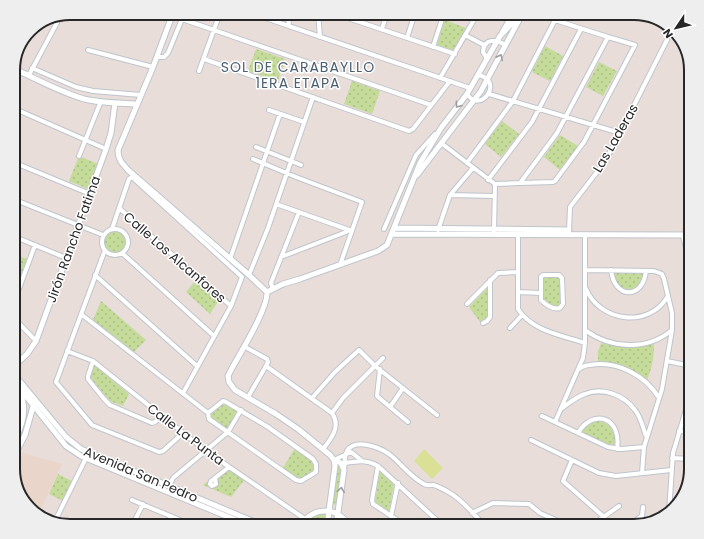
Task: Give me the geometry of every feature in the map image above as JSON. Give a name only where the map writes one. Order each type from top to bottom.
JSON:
[{"type":"street","points":[[171,20],[118,150],[118,157],[121,163],[267,292],[266,303],[228,376],[231,386],[235,390],[276,414],[323,449],[334,460],[341,463],[344,470]]},
{"type":"street","points":[[157,57],[164,57],[168,53],[182,20]]},
{"type":"street","points":[[185,20],[431,106]]},
{"type":"street","points":[[199,71],[218,20]]},
{"type":"street","points":[[274,20],[470,88]]},
{"type":"street","points":[[289,20],[289,26]]},
{"type":"street","points":[[319,20],[320,37]]},
{"type":"street","points":[[354,20],[455,54]]},
{"type":"street","points":[[382,29],[385,20]]},
{"type":"street","points":[[407,38],[413,20]]},
{"type":"street","points":[[433,47],[442,20]]},
{"type":"street","points":[[440,78],[474,20]]},
{"type":"street","points":[[384,229],[416,155],[441,128],[467,94],[509,20]]},
{"type":"street","points":[[487,59],[483,52],[484,45],[489,41],[499,38],[516,20]]},
{"type":"street","points":[[413,181],[488,80],[518,20]]},
{"type":"street","points":[[441,143],[488,180],[495,184],[555,181],[577,152],[635,45],[555,20],[513,101],[467,163]]},
{"type":"street","points":[[29,75],[57,22]]},
{"type":"street","points":[[488,180],[532,122],[581,29]]},
{"type":"street","points":[[465,35],[484,45]]},
{"type":"street","points":[[520,183],[557,133],[608,37]]},
{"type":"street","points":[[499,38],[506,45]]},
{"type":"street","name":"Las Laderas","points":[[568,233],[570,207],[604,163],[663,48]]},
{"type":"street","points":[[88,50],[153,67]]},
{"type":"street","points":[[204,59],[410,131],[450,81]]},
{"type":"street","points":[[32,68],[76,87],[93,91],[141,95]]},
{"type":"street","points":[[20,72],[69,94],[86,99],[137,104]]},
{"type":"street","points":[[467,94],[474,100],[483,99],[489,94],[490,86],[488,80],[482,76],[478,76]]},
{"type":"street","points":[[489,94],[620,133]]},
{"type":"street","points":[[249,275],[287,173],[312,97]]},
{"type":"street","points":[[79,156],[101,101]]},
{"type":"street","name":"Jirón Rancho Fatima","points":[[20,360],[27,354],[36,341],[106,149],[111,133],[115,103]]},
{"type":"street","points":[[269,110],[304,122]]},
{"type":"street","points":[[20,111],[106,149]]},
{"type":"street","points":[[230,259],[280,114]]},
{"type":"street","points":[[267,292],[283,284],[340,265],[387,245],[420,163],[441,128]]},
{"type":"street","points":[[256,147],[301,165]]},
{"type":"street","points":[[253,159],[362,202],[340,265]]},
{"type":"street","points":[[20,165],[90,194]]},
{"type":"street","points":[[438,232],[450,195],[473,168]]},
{"type":"street","points":[[112,229],[129,180],[132,178],[241,275],[242,280],[231,306],[182,393]]},
{"type":"street","points":[[494,232],[495,184]]},
{"type":"street","points":[[450,195],[494,196]]},
{"type":"street","points":[[20,202],[103,235]]},
{"type":"street","points":[[276,204],[351,230]]},
{"type":"street","name":"Calle Los Alcanfores","points":[[119,208],[231,306]]},
{"type":"street","points":[[273,289],[271,283],[299,212]]},
{"type":"street","points":[[394,228],[438,232]]},
{"type":"street","points":[[104,250],[112,255],[122,253],[128,245],[127,236],[120,230],[112,229],[103,235],[102,242],[104,250],[56,382],[92,425],[159,452],[163,451],[184,433]]},
{"type":"street","points":[[281,257],[351,230]]},
{"type":"street","points":[[392,234],[438,232],[568,233],[585,235],[683,236],[684,240]]},
{"type":"street","points":[[494,232],[518,236],[568,233]]},
{"type":"street","points":[[555,422],[583,358],[585,343],[585,235]]},
{"type":"street","points":[[518,236],[518,309],[522,315],[539,328],[585,343]]},
{"type":"street","points":[[20,239],[66,258]]},
{"type":"street","points":[[20,286],[35,245]]},
{"type":"street","points":[[122,253],[214,336]]},
{"type":"street","points":[[585,270],[646,270],[659,272],[662,274],[672,313],[672,330],[659,398],[646,437],[642,473]]},
{"type":"street","points":[[612,270],[614,283],[622,291],[628,292],[639,289],[645,279],[646,270]]},
{"type":"street","points":[[467,304],[498,273],[518,272]]},
{"type":"street","points":[[95,275],[197,366]]},
{"type":"street","points":[[541,276],[561,276],[563,304],[560,308],[557,309],[545,304],[541,300],[541,293],[541,276]]},
{"type":"street","points":[[482,323],[487,321],[490,317],[490,280]]},
{"type":"street","points":[[585,287],[592,300],[603,310],[616,316],[631,318],[645,315],[657,308],[668,296]]},
{"type":"street","points":[[518,292],[541,293]]},
{"type":"street","points":[[81,314],[208,413],[209,419],[297,481],[301,481],[314,474],[317,468],[313,459],[241,410],[223,401],[208,413]]},
{"type":"street","points":[[510,328],[522,315]]},
{"type":"street","points":[[20,324],[36,341]]},
{"type":"street","points":[[585,330],[595,337],[606,341],[630,345],[642,344],[654,340],[672,330]]},
{"type":"street","points":[[247,348],[267,359],[268,362],[248,397]]},
{"type":"street","name":"Calle La Punta","points":[[67,351],[93,361],[206,451],[305,519]]},
{"type":"street","points":[[312,398],[357,351],[361,351],[376,366],[437,415]]},
{"type":"street","points":[[332,413],[343,398],[383,358]]},
{"type":"street","points":[[93,361],[88,379],[104,400],[110,405],[152,423],[162,416]]},
{"type":"street","points":[[667,362],[684,365]]},
{"type":"street","points":[[578,368],[602,364],[615,366],[626,370],[647,383],[659,398]]},
{"type":"street","points":[[266,366],[332,413],[336,422],[336,428],[332,439],[323,449]]},
{"type":"street","points":[[380,369],[377,396],[408,422]]},
{"type":"street","name":"Avenida San Pedro","points":[[20,381],[69,444]]},
{"type":"street","points":[[390,407],[403,388]]},
{"type":"street","name":"Avenida San Pedro","points":[[20,389],[69,444],[86,458],[246,519]]},
{"type":"street","points":[[560,410],[572,400],[586,393],[600,391],[614,394],[626,401],[636,411],[646,437]]},
{"type":"street","points":[[20,392],[24,403],[24,419],[20,429]]},
{"type":"street","points":[[20,445],[25,435],[34,398]]},
{"type":"street","points":[[168,489],[173,478],[228,432],[241,410]]},
{"type":"street","points":[[542,416],[603,446],[617,449],[644,447]]},
{"type":"street","points":[[578,433],[590,420],[603,419],[608,421],[617,431],[617,449]]},
{"type":"street","points":[[670,503],[672,458],[679,431],[684,419]]},
{"type":"street","points":[[679,431],[684,431]]},
{"type":"street","points":[[531,440],[599,473],[610,476],[671,470]]},
{"type":"street","points":[[337,519],[346,454],[348,450],[362,444],[379,449],[388,454],[425,485],[434,486],[449,492],[464,503],[478,519]]},
{"type":"street","name":"Avenida San Pedro","points":[[79,451],[234,519]]},
{"type":"street","points":[[334,460],[346,454],[353,453],[361,460]]},
{"type":"street","points":[[57,517],[86,458]]},
{"type":"street","points":[[672,458],[684,459]]},
{"type":"street","points":[[327,519],[334,460]]},
{"type":"street","points":[[345,463],[361,460],[378,466],[436,519]]},
{"type":"street","points":[[572,460],[563,481],[604,517]]},
{"type":"street","points":[[378,466],[372,502],[375,506],[396,519]]},
{"type":"street","points":[[215,478],[229,467]]},
{"type":"street","points":[[391,516],[398,483]]},
{"type":"street","points":[[132,500],[178,519]]},
{"type":"street","points":[[472,513],[493,503],[529,504],[540,513],[554,519]]},
{"type":"street","points":[[136,519],[143,504]]},
{"type":"street","points":[[601,519],[620,506]]},
{"type":"street","points":[[638,519],[642,516],[643,507]]},
{"type":"street","points":[[305,519],[314,513],[321,511],[328,511],[338,514],[344,519]]},
{"type":"shaded area","points":[[23,453],[62,464],[41,509],[30,499],[25,491],[20,472],[20,459]]},
{"type":"green space","points":[[445,20],[466,28],[453,50],[437,45]]},
{"type":"green space","points":[[545,46],[563,56],[550,81],[532,72]]},
{"type":"green space","points":[[256,49],[285,59],[278,81],[248,71]]},
{"type":"green space","points":[[599,62],[617,71],[603,96],[586,87]]},
{"type":"green space","points":[[352,81],[380,91],[372,114],[344,104]]},
{"type":"green space","points":[[502,121],[519,134],[501,157],[485,144]]},
{"type":"green space","points":[[560,135],[578,146],[560,170],[544,157]]},
{"type":"green space","points":[[79,156],[98,164],[88,189],[69,181]]},
{"type":"green space","points":[[115,231],[123,234],[126,242],[123,250],[115,253],[107,250],[104,242],[107,234]]},
{"type":"green space","points":[[20,256],[27,259],[20,278]]},
{"type":"green space","points":[[614,273],[644,273],[639,285],[629,289],[623,288],[619,285],[615,280]]},
{"type":"green space","points":[[543,277],[560,277],[560,305],[557,308],[547,303],[543,299]]},
{"type":"green space","points":[[196,280],[219,300],[210,314],[186,292]]},
{"type":"green space","points":[[488,287],[487,317],[480,322],[469,307]]},
{"type":"green space","points":[[101,301],[146,340],[134,352],[93,320]]},
{"type":"green space","points":[[601,343],[628,348],[654,344],[654,353],[647,380],[624,367],[598,362],[598,352]]},
{"type":"green space","points":[[94,365],[129,394],[123,406],[110,401],[90,377]]},
{"type":"green space","points":[[224,404],[239,412],[227,429],[211,418],[210,415]]},
{"type":"green space","points":[[595,421],[605,423],[612,428],[615,436],[614,445],[606,444],[582,432],[588,425]]},
{"type":"green space","points":[[295,448],[310,460],[314,467],[314,471],[298,480],[283,468]]},
{"type":"green space","points":[[424,449],[443,468],[432,479],[414,461]]},
{"type":"green space","points":[[338,466],[341,467],[341,469],[337,503],[334,505],[332,503]]},
{"type":"green space","points":[[226,467],[245,479],[231,497],[203,485]]},
{"type":"green space","points":[[380,471],[394,484],[389,511],[375,502]]},
{"type":"green space","points":[[58,474],[72,481],[63,501],[49,494]]},
{"type":"green space","points":[[318,514],[326,514],[325,519],[309,519]]},
{"type":"district","name":"SOL DE CARABAYLLO 1ERA ETAPA","points":[[298,76]]}]
